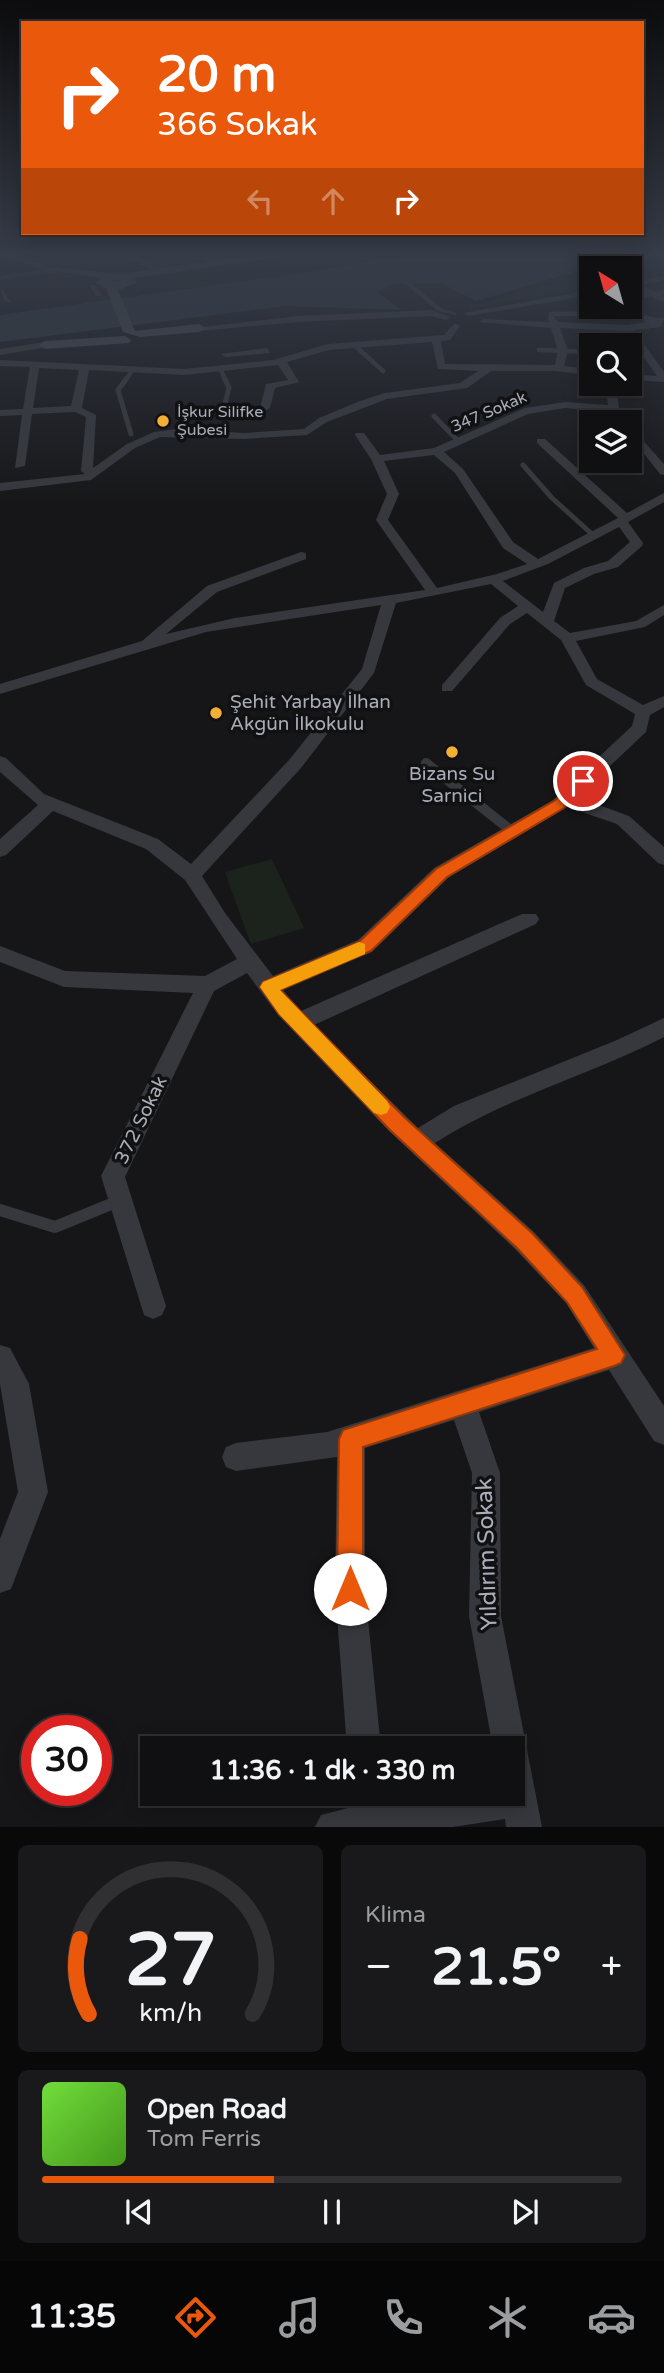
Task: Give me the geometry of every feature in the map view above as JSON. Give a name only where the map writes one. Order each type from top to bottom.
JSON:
[{"type":"main road","points":[[45,345],[120,337]]},
{"type":"street","points":[[226,354],[448,337]]},
{"type":"street","points":[[559,367],[563,351],[560,337]]},
{"type":"street","points":[[635,337],[664,378]]},
{"type":"street","points":[[436,339],[441,367],[559,367],[579,370]]},
{"type":"street","points":[[0,352],[45,345]]},
{"type":"street","points":[[0,363],[85,365],[185,372],[281,361],[328,347]]},
{"type":"street","points":[[265,408],[270,386],[294,382],[281,361]]},
{"type":"street","points":[[19,466],[25,412],[35,363]]},
{"type":"street","points":[[76,409],[85,365]]},
{"type":"street","points":[[0,487],[88,478],[131,446],[158,434],[177,432],[244,436],[307,432],[323,420],[364,403],[396,394],[463,386],[488,368]]},
{"type":"street","points":[[642,377],[664,378]]},
{"type":"street","points":[[612,396],[614,410]]},
{"type":"street","name":"347 Sokak","points":[[377,459],[438,451],[525,411],[565,405],[614,410]]},
{"type":"street","points":[[0,413],[76,409],[91,415],[86,471]]},
{"type":"street","points":[[360,435],[377,459],[393,494],[382,520],[433,592]]},
{"type":"street","points":[[541,441],[623,519],[637,543],[613,564],[589,571],[559,586],[547,621]]},
{"type":"street","points":[[642,444],[664,472]]},
{"type":"street","points":[[438,451],[459,471],[508,545],[536,564]]},
{"type":"street","points":[[0,689],[145,643],[234,622],[433,592],[493,579],[536,564],[664,497]]},
{"type":"street","points":[[145,643],[212,589],[301,556]]},
{"type":"street","points":[[493,579],[567,638],[591,682],[643,712]]},
{"type":"street","points":[[192,875],[295,764],[369,670],[390,599]]},
{"type":"street","points":[[447,688],[505,621],[528,606]]},
{"type":"street","points":[[567,638],[640,624],[664,608]]},
{"type":"street","points":[[643,712],[664,701]]},
{"type":"street","points":[[269,987],[365,946],[441,873],[564,799],[640,728],[643,712]]},
{"type":"street","points":[[0,762],[38,798],[152,844],[192,875],[218,918],[298,1022],[417,1142],[550,1267],[575,1294],[664,1431]]},
{"type":"street","points":[[564,799],[623,820],[664,858]]},
{"type":"street","points":[[0,850],[50,803]]},
{"type":"street","points":[[298,1022],[529,919]]},
{"type":"street","points":[[0,954],[64,979],[207,985],[250,962]]},
{"type":"street","name":"372 Sokak","points":[[153,1306],[113,1176],[207,985]]},
{"type":"street","points":[[417,1142],[462,1113],[625,1047],[664,1027]]},
{"type":"street","points":[[236,1457],[327,1446],[614,1355]]},
{"type":"street","points":[[0,1358],[15,1384],[33,1492],[0,1578]]},
{"type":"street","name":"Yıldırım Sokak","points":[[462,1403],[486,1473],[485,1616],[508,1736]]},
{"type":"street","points":[[351,1439],[350,1589],[363,1736]]},
{"type":"street","points":[[333,1827],[370,1808],[522,1814]]},
{"type":"lane","points":[[354,345],[383,371]]},
{"type":"lane","points":[[539,350],[579,352]]},
{"type":"lane","points":[[131,434],[118,390],[134,368]]},
{"type":"lane","points":[[220,368],[229,388],[222,412]]},
{"type":"lane","points":[[434,415],[459,442]]},
{"type":"lane","points":[[523,465],[552,498],[593,535]]},
{"type":"lane","points":[[426,763],[513,832]]},
{"type":"lane","points":[[0,1210],[55,1227],[121,1199]]},
{"type":"shaded area","points":[[0,337],[38,337],[0,342]]},
{"type":"shaded area","points":[[272,859],[304,928],[251,944],[225,872]]},
{"type":"slow traffic","points":[[359,949],[269,987],[285,1009],[381,1107]]},
{"type":"place","name":"İşkur Silifke Şubesi","points":[[163,421]]},
{"type":"place","name":"Şehit Yarbay İlhan Akgün İlkokulu","points":[[216,713]]},
{"type":"place","name":"Bizans Su Sarnici","points":[[452,752]]},
{"type":"route","points":[[350,1589],[351,1439],[614,1355],[575,1294],[524,1240],[397,1124],[285,1009],[269,987],[365,946],[441,873],[559,804],[583,781]]}]
